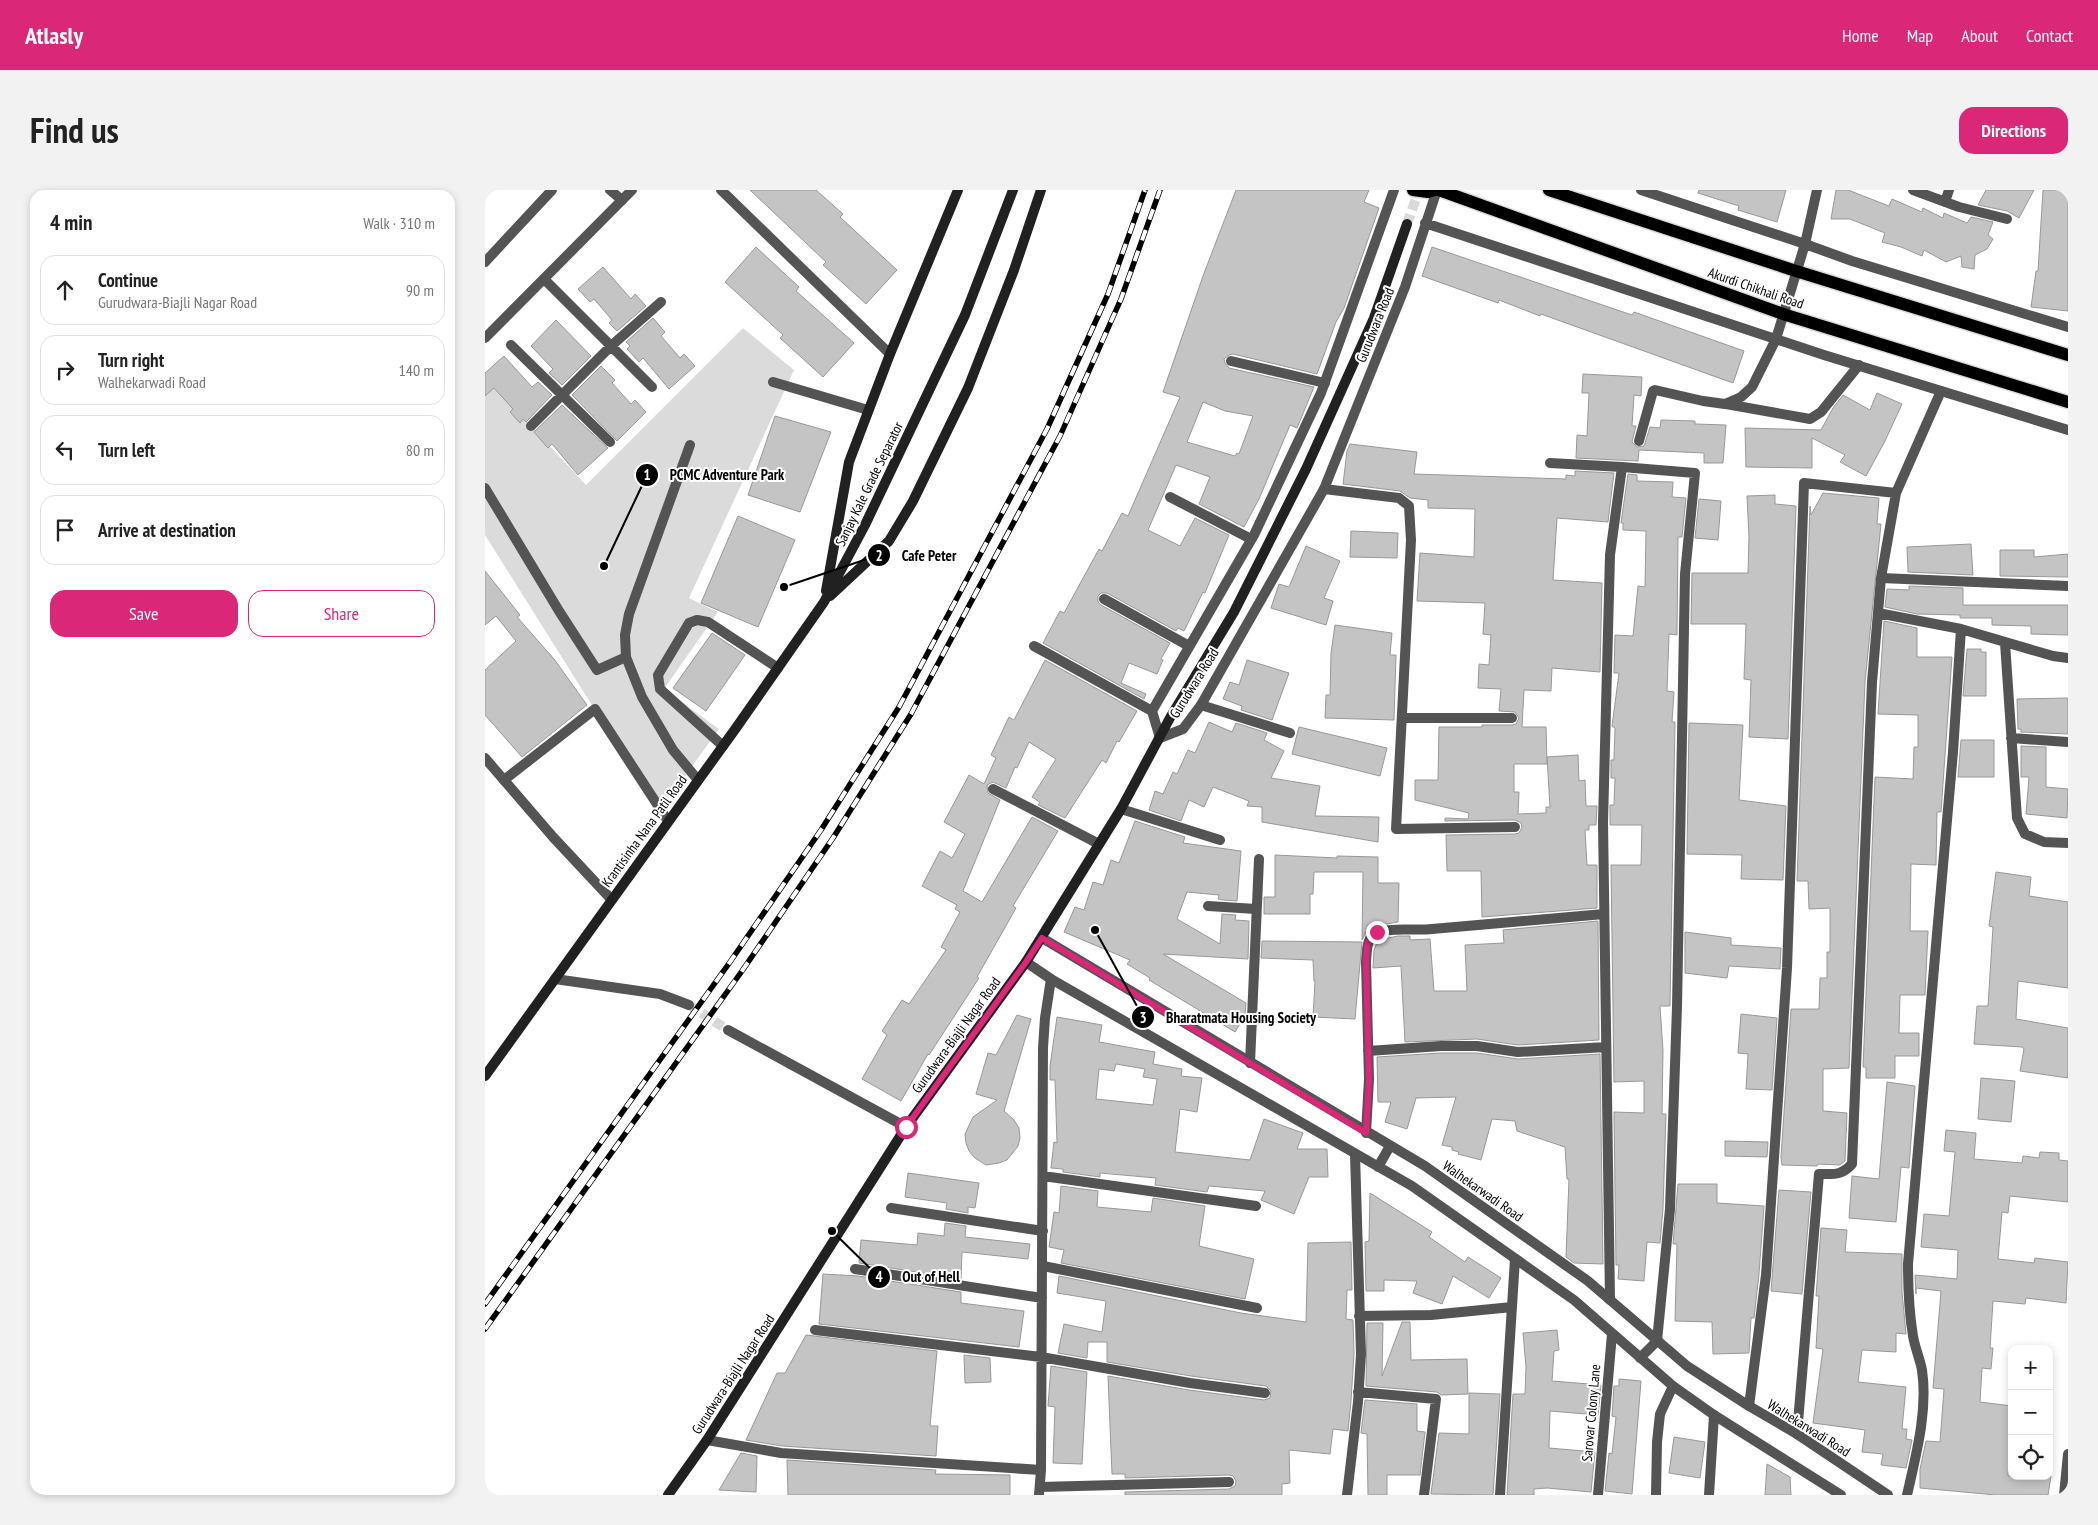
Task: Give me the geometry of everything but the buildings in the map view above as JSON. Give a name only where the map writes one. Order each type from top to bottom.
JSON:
[{"type":"main road","points":[[824,602],[849,462],[890,354],[958,190]]},
{"type":"main road","name":"Sanjay Kale Grade Separator","points":[[824,602],[865,525],[965,315],[1013,190]]},
{"type":"main road","points":[[824,602],[889,541],[913,501],[968,388],[1041,190]]},
{"type":"main road","name":"Akurdi Chikhali Road","points":[[1413,190],[1428,192],[1437,190],[1783,314],[2068,402]]},
{"type":"main road","name":"Akurdi Chikhali Road","points":[[1549,190],[1796,271],[2068,355]]},
{"type":"main road","name":"Gurudwara-Biajli Nagar Road","points":[[667,1495],[707,1440],[906,1127],[1042,938],[1121,809],[1233,612],[1306,469],[1374,318],[1407,224]]},
{"type":"main road","name":"Krantisinha Nana Patil Road","points":[[485,1076],[723,746],[824,602]]},
{"type":"street","points":[[485,262],[552,190]]},
{"type":"street","points":[[611,190],[622,200]]},
{"type":"street","points":[[485,338],[632,190]]},
{"type":"street","points":[[721,190],[890,354]]},
{"type":"street","name":"Gurudwara Road","points":[[1393,190],[1325,383],[1251,539],[1152,711],[1160,738],[1183,729],[1201,704],[1325,489],[1405,287],[1437,190]]},
{"type":"street","points":[[1641,190],[1852,261],[2068,327]]},
{"type":"street","points":[[1725,404],[1741,397],[1752,387],[1776,339],[1805,244],[1817,190]]},
{"type":"street","points":[[1913,190],[1945,202],[2007,220]]},
{"type":"street","points":[[1945,202],[1949,190]]},
{"type":"street","points":[[1425,223],[1776,339],[2068,430]]},
{"type":"street","points":[[544,279],[652,387]]},
{"type":"street","points":[[531,426],[611,346],[661,302]]},
{"type":"street","points":[[511,346],[610,442]]},
{"type":"street","points":[[1231,361],[1325,383]]},
{"type":"street","points":[[1639,441],[1651,394],[1655,390],[1811,419],[1821,412],[1859,365]]},
{"type":"street","points":[[773,382],[868,410]]},
{"type":"street","points":[[1797,1434],[1819,1174],[1837,1175],[1845,1172],[1852,1164],[1872,682],[1881,578],[1896,493],[1941,391]]},
{"type":"street","points":[[690,445],[629,614],[625,635],[626,657],[642,697],[673,750],[698,780]]},
{"type":"street","points":[[1550,463],[1695,473],[1685,574],[1677,1007],[1670,1209],[1657,1341],[1640,1358]]},
{"type":"street","points":[[1610,1300],[1603,822],[1610,555],[1622,467]]},
{"type":"street","points":[[1749,1406],[1766,1275],[1787,968],[1804,483],[1896,493]]},
{"type":"street","points":[[485,488],[597,670],[626,657]]},
{"type":"street","points":[[1325,489],[1399,498],[1409,506],[1411,540],[1396,829],[1515,827]]},
{"type":"street","points":[[1170,497],[1251,539]]},
{"type":"street","points":[[1881,578],[2068,586]]},
{"type":"street","points":[[1104,599],[1189,646]]},
{"type":"street","points":[[1878,613],[1961,629],[2005,643],[2053,656],[2068,658]]},
{"type":"street","points":[[723,746],[660,689],[658,675],[689,623],[697,620],[708,622],[778,668]]},
{"type":"street","points":[[1907,1495],[1918,1446],[1923,1404],[1922,1370],[1913,1338],[1908,1302],[1908,1264],[1953,752],[1961,629]]},
{"type":"street","points":[[2005,643],[2017,818],[2025,834],[2044,842],[2068,843]]},
{"type":"street","points":[[1034,646],[1152,711]]},
{"type":"street","points":[[1201,704],[1290,733]]},
{"type":"street","points":[[504,780],[595,709],[668,821]]},
{"type":"street","points":[[1402,718],[1512,718]]},
{"type":"street","points":[[2011,738],[2068,742]]},
{"type":"street","points":[[485,758],[553,837],[611,899]]},
{"type":"street","points":[[993,789],[1099,844]]},
{"type":"street","points":[[1121,809],[1221,840]]},
{"type":"street","points":[[1250,1063],[1259,859]]},
{"type":"street","points":[[1208,906],[1256,909]]},
{"type":"street","points":[[1366,1133],[1368,1051],[1367,946],[1370,937],[1377,932],[1604,914]]},
{"type":"street","name":"Walhekarwadi Road","points":[[1042,938],[1366,1133],[1425,1166],[1588,1281],[1687,1366],[1797,1434],[1888,1495]]},
{"type":"street","points":[[1026,962],[1051,979],[1412,1186],[1574,1300],[1673,1386],[1714,1415],[1841,1495]]},
{"type":"street","points":[[555,979],[660,994],[689,1005]]},
{"type":"street","points":[[1051,979],[1043,1048],[1043,1266],[1041,1470],[1039,1491],[1229,1482]]},
{"type":"street","points":[[729,1030],[906,1127]]},
{"type":"street","points":[[1368,1051],[1441,1046],[1477,1046],[1518,1052],[1606,1048]]},
{"type":"street","points":[[1378,1167],[1390,1146]]},
{"type":"street","points":[[1347,1495],[1361,1354],[1355,1154]]},
{"type":"street","points":[[1043,1176],[1256,1206]]},
{"type":"street","points":[[891,1208],[1043,1231]]},
{"type":"street","points":[[1500,1495],[1515,1259]]},
{"type":"street","points":[[1043,1266],[1257,1308]]},
{"type":"street","points":[[855,1269],[1042,1298]]},
{"type":"street","points":[[1359,1316],[1431,1315],[1512,1307]]},
{"type":"street","points":[[815,1330],[1041,1357],[1190,1383],[1265,1393]]},
{"type":"street","name":"Sarovar Colony Lane","points":[[1598,1495],[1612,1334]]},
{"type":"street","points":[[1656,1495],[1657,1442],[1660,1414],[1673,1386]]},
{"type":"street","points":[[1358,1392],[1436,1399],[1424,1495]]},
{"type":"street","points":[[1709,1495],[1714,1415]]},
{"type":"street","points":[[707,1440],[781,1452],[1041,1470]]},
{"type":"street","points":[[2064,1495],[2068,1454]]},
{"type":"shaded area","points":[[743,328],[794,370],[689,598],[718,612],[664,689],[719,729],[659,812],[485,535],[485,377],[586,485]]},
{"type":"tunnel","points":[[1407,224],[1419,190]]},
{"type":"tunnel","points":[[689,1005],[728,1030]]},
{"type":"railway","points":[[485,1304],[730,962],[821,830],[899,707],[1047,429],[1108,294],[1145,190]]},
{"type":"railway","points":[[485,1329],[742,971],[833,838],[911,714],[1060,436],[1121,299],[1160,190]]},
{"type":"place","name":"PCMC Adventure Park","points":[[604,566]]},
{"type":"place","name":"Cafe Peter","points":[[784,587]]},
{"type":"place","name":"Bharatmata Housing Society","points":[[1095,930]]},
{"type":"place","name":"Out of Hell","points":[[832,1231]]},
{"type":"route","points":[[906,1127],[1042,938],[1366,1133],[1369,1079],[1366,962],[1367,946],[1370,937],[1377,932]]}]
